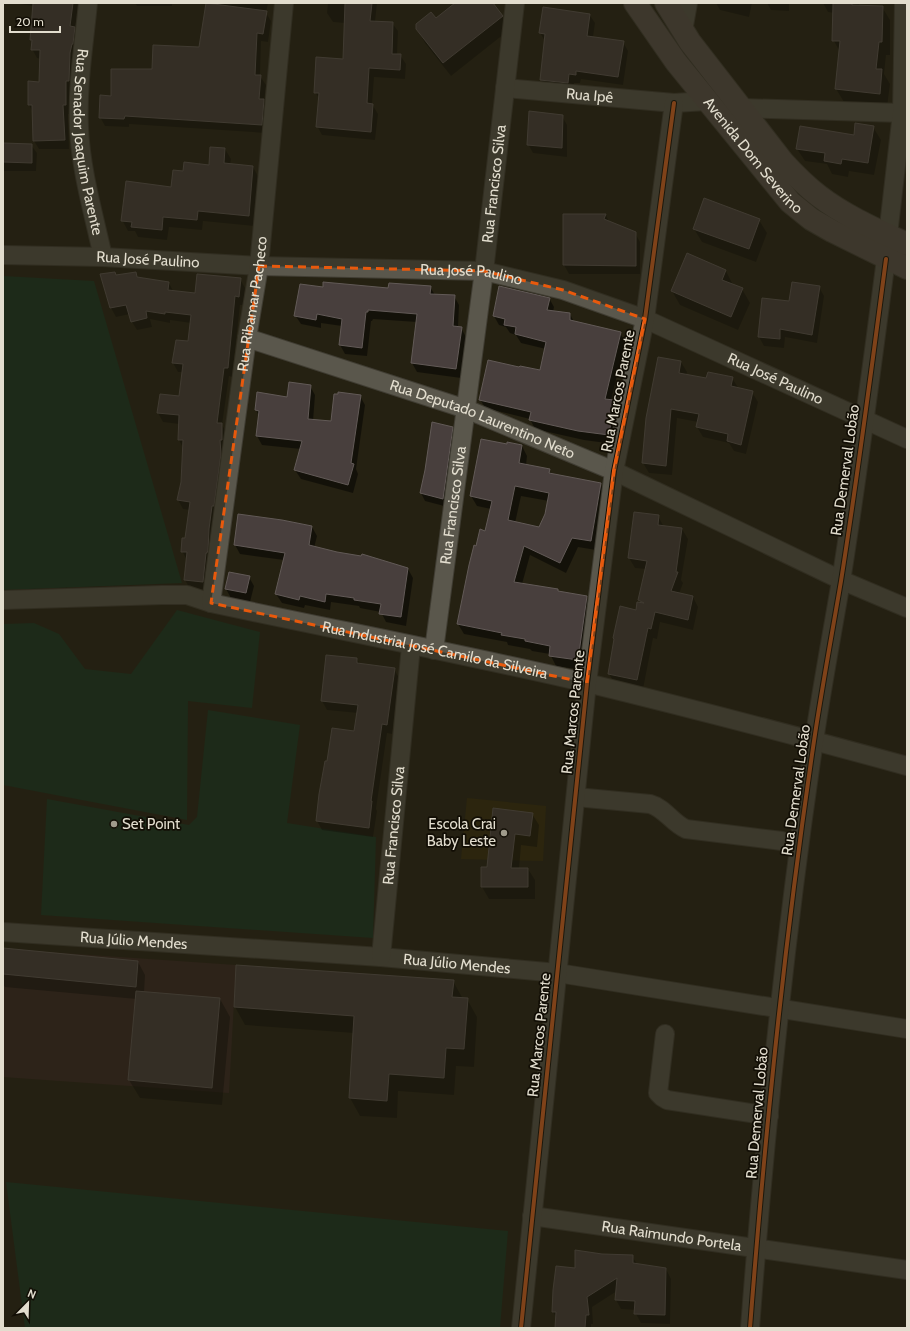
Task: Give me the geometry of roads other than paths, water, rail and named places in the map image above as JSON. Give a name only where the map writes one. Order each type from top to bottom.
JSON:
[{"type":"main road","name":"Avenida Dom Severino","points":[[635,3],[676,62],[790,202],[816,222],[886,259],[907,268]]},
{"type":"main road","name":"Avenida Dom Severino","points":[[666,3],[690,42],[783,162],[799,179],[819,196],[852,216],[898,239]]},
{"type":"street","name":"Rua Senador Joaquim Parente","points":[[88,3],[78,97],[79,128],[82,160],[103,257]]},
{"type":"street","name":"Rua Ribamar Pacheco","points":[[211,604],[247,338],[259,266],[284,3]]},
{"type":"street","name":"Rua Francisco Silva","points":[[434,650],[484,270],[515,3]]},
{"type":"street","points":[[683,31],[688,3]]},
{"type":"street","points":[[898,239],[904,3]]},
{"type":"street","name":"Rua Ipê","points":[[505,88],[674,103]]},
{"type":"street","points":[[674,103],[707,101]]},
{"type":"street","name":"Rua Marcos Parente","points":[[521,1328],[587,683],[614,471],[645,319],[674,103]]},
{"type":"street","points":[[742,108],[902,113]]},
{"type":"street","name":"Rua José Paulino","points":[[3,255],[103,257],[259,266],[484,270],[563,290],[645,319],[907,439]]},
{"type":"street","name":"Rua Demerval Lobão","points":[[750,1328],[756,1248],[779,1008],[814,741],[841,580],[865,420],[886,259]]},
{"type":"street","name":"Rua Deputado Laurentino Neto","points":[[247,338],[466,409],[614,471],[841,580],[907,608]]},
{"type":"street","name":"Rua Industrial José Camilo da Silveira","points":[[3,600],[187,595],[211,604],[587,683],[907,766]]},
{"type":"street","name":"Rua Francisco Silva","points":[[381,957],[411,646]]},
{"type":"street","points":[[576,797],[650,804],[658,806],[673,821],[686,829],[782,841]]},
{"type":"street","name":"Rua Júlio Mendes","points":[[3,932],[381,957],[558,973],[907,1029]]},
{"type":"street","points":[[665,1034],[658,1093],[662,1097],[667,1100],[769,1116]]},
{"type":"street","name":"Rua Raimundo Portela","points":[[532,1216],[907,1270]]},
{"type":"place","name":"Set Point","points":[[114,824]]},
{"type":"place","name":"Escola Crai Baby Leste","points":[[504,833]]}]
